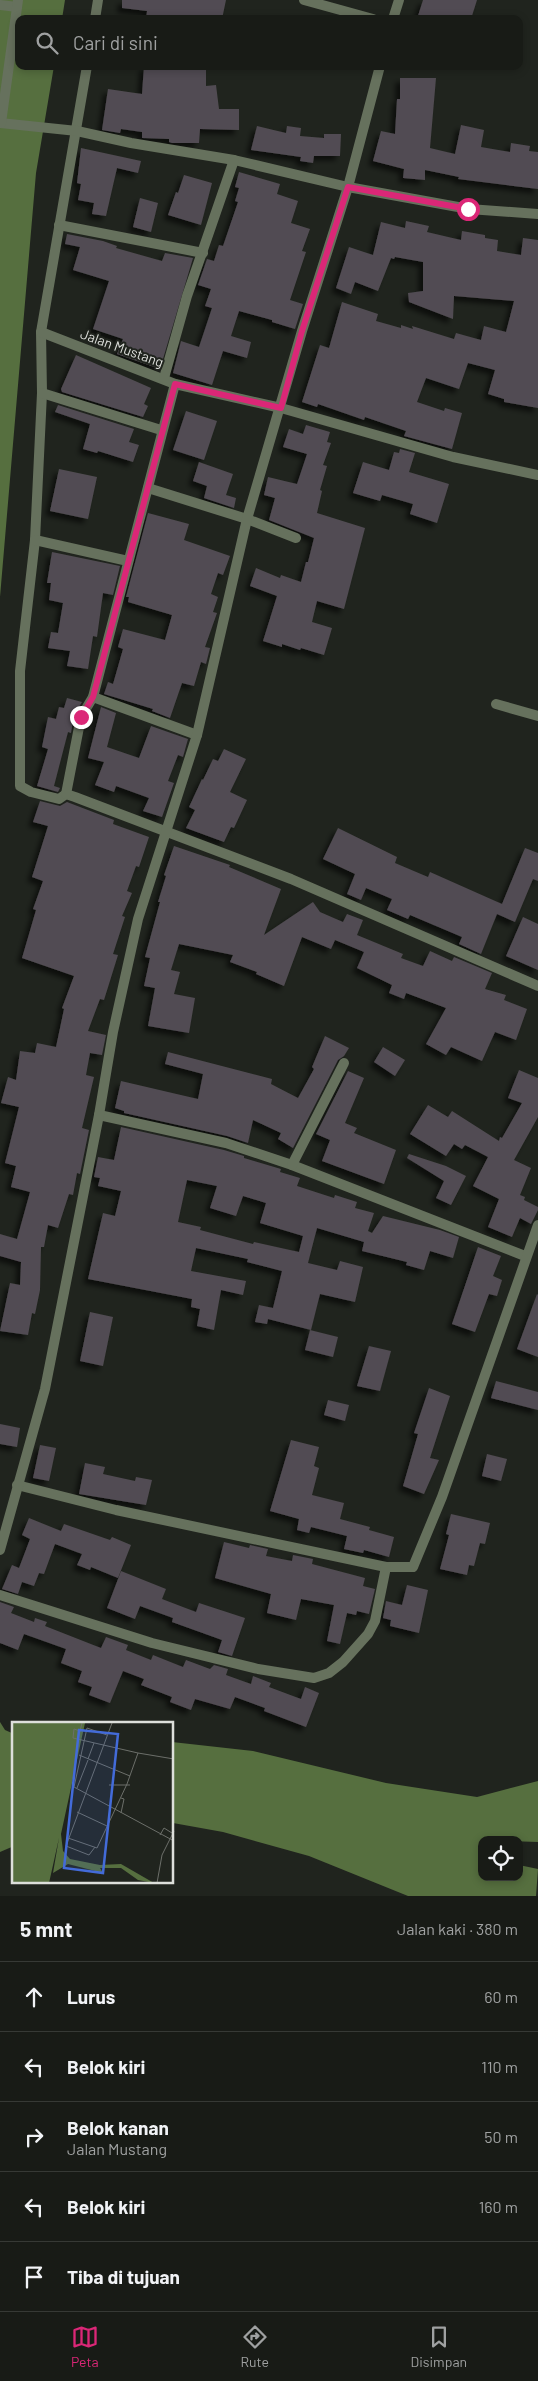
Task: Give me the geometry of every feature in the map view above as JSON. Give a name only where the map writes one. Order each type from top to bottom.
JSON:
[{"type":"street","points":[[96,15],[98,0]]},
{"type":"street","points":[[304,0],[358,15]]},
{"type":"street","points":[[394,15],[398,0]]},
{"type":"street","points":[[0,5],[17,4]]},
{"type":"street","points":[[15,18],[0,123],[77,131],[131,143],[234,160],[348,187],[468,209],[538,214]]},
{"type":"street","points":[[86,70],[41,332],[42,393],[35,540],[20,671],[20,786],[31,792],[59,799],[66,794],[81,717],[93,697],[148,488],[161,430],[175,384]]},
{"type":"street","points":[[0,1550],[45,1389],[100,1116],[113,1032],[138,918],[198,734],[247,519],[281,408],[299,341],[348,187],[379,70]]},
{"type":"street","points":[[164,378],[187,296],[234,160]]},
{"type":"street","points":[[60,225],[160,243],[203,253]]},
{"type":"street","name":"Jalan Mustang","points":[[41,332],[164,378],[175,384],[281,408],[453,457],[538,475]]},
{"type":"street","points":[[42,393],[161,430]]},
{"type":"street","points":[[148,488],[247,519],[296,538]]},
{"type":"street","points":[[35,540],[128,561]]},
{"type":"street","points":[[93,697],[198,734]]},
{"type":"street","points":[[496,704],[538,716]]},
{"type":"street","points":[[66,794],[291,879],[538,986]]},
{"type":"street","points":[[292,1165],[344,1063]]},
{"type":"street","points":[[100,1116],[226,1143],[292,1165],[526,1256]]},
{"type":"street","points":[[17,1485],[116,1510],[386,1567],[412,1568],[418,1557],[504,1324],[538,1225]]},
{"type":"street","points":[[0,1595],[152,1643],[258,1670],[314,1678],[329,1673],[343,1662],[368,1634],[375,1621],[386,1567]]},
{"type":"shaded area","points":[[0,0],[65,0],[63,15],[15,15],[15,70],[53,70],[36,173],[0,597]]},
{"type":"shaded area","points":[[0,1722],[5,1730],[12,1733],[12,1847],[0,1852]]},
{"type":"shaded area","points":[[174,1742],[253,1751],[386,1783],[477,1797],[538,1781],[538,1842],[523,1841],[523,1836],[478,1836],[478,1881],[523,1881],[523,1866],[538,1869],[536,1896],[408,1896],[309,1856],[223,1832],[174,1823]]},
{"type":"building","points":[[122,0],[226,0],[223,15],[146,15],[147,11],[122,8]]},
{"type":"building","points":[[423,0],[477,0],[472,15],[418,15]]},
{"type":"building","points":[[144,70],[206,70],[206,86],[216,85],[219,109],[239,109],[239,130],[200,129],[199,143],[172,143],[169,142],[169,139],[142,138],[142,132],[121,129],[120,133],[102,130],[108,89],[142,94]]},
{"type":"building","points":[[400,78],[436,78],[430,148],[455,154],[461,125],[484,130],[481,147],[510,152],[511,143],[530,146],[529,151],[538,152],[538,189],[458,179],[459,177],[425,170],[425,180],[403,178],[404,169],[373,161],[381,131],[395,134],[397,99],[400,99]]},
{"type":"building","points":[[257,126],[286,133],[287,126],[301,128],[300,136],[324,138],[324,134],[341,134],[340,156],[314,156],[313,163],[300,161],[301,157],[251,150]]},
{"type":"building","points":[[81,148],[141,161],[138,173],[117,168],[106,216],[92,214],[94,203],[78,200],[81,184],[77,183]]},
{"type":"building","points":[[239,172],[280,184],[277,194],[298,201],[291,223],[310,229],[302,251],[306,252],[290,300],[303,304],[295,329],[272,322],[272,320],[239,311],[231,336],[251,342],[247,358],[223,351],[212,385],[173,373],[181,341],[199,347],[212,308],[205,306],[211,289],[198,285],[207,259],[214,261],[219,245],[223,246],[238,202],[235,201],[239,188],[235,187]]},
{"type":"building","points":[[184,175],[212,183],[201,225],[168,215]]},
{"type":"building","points":[[140,198],[158,203],[151,232],[133,227]]},
{"type":"building","points":[[406,221],[429,226],[427,232],[461,240],[462,231],[485,235],[485,238],[498,240],[497,251],[521,255],[523,238],[538,240],[538,408],[504,402],[504,399],[488,394],[495,370],[468,363],[459,389],[426,378],[417,402],[444,411],[445,408],[462,413],[452,449],[404,436],[406,431],[365,417],[364,420],[318,404],[317,407],[302,402],[320,345],[329,348],[342,302],[378,314],[376,321],[401,328],[401,325],[413,329],[412,326],[454,339],[456,333],[481,340],[484,326],[506,332],[514,301],[454,296],[453,319],[409,302],[408,293],[423,291],[423,262],[391,258],[378,291],[355,282],[351,294],[336,288],[349,247],[373,255],[381,222],[405,228]]},
{"type":"building","points":[[67,234],[103,241],[117,246],[116,248],[162,261],[165,253],[193,258],[160,369],[117,354],[123,339],[93,329],[109,281],[73,270],[80,247],[65,244]]},
{"type":"building","points":[[76,355],[151,388],[144,404],[148,406],[143,417],[62,392],[61,389]]},
{"type":"building","points":[[58,405],[134,429],[129,442],[139,445],[133,462],[98,451],[97,453],[83,449],[90,424],[55,412]]},
{"type":"building","points":[[186,411],[217,421],[204,460],[173,450]]},
{"type":"building","points":[[306,425],[330,432],[327,442],[331,443],[323,465],[327,466],[320,490],[322,491],[317,513],[365,528],[344,609],[317,601],[312,622],[332,628],[324,655],[301,648],[300,650],[282,644],[282,647],[263,641],[277,596],[250,586],[256,568],[280,578],[281,575],[301,582],[306,562],[308,562],[314,538],[269,520],[275,498],[264,495],[268,477],[297,484],[307,454],[283,447],[289,429],[303,434]]},
{"type":"building","points":[[400,449],[415,453],[409,472],[449,484],[437,523],[410,514],[413,504],[382,495],[380,501],[353,493],[363,462],[389,470],[394,452],[399,453]]},
{"type":"building","points":[[199,462],[233,474],[226,495],[236,498],[234,508],[204,498],[207,486],[193,481]]},
{"type":"building","points":[[59,469],[97,477],[88,519],[50,511]]},
{"type":"building","points":[[148,513],[189,524],[184,540],[230,556],[223,575],[218,573],[211,594],[218,597],[213,612],[217,613],[205,647],[210,648],[206,664],[201,662],[194,686],[182,683],[170,718],[152,711],[153,709],[104,694],[108,682],[113,684],[123,649],[118,647],[123,629],[165,640],[172,615],[128,602],[129,597],[126,597]]},
{"type":"building","points":[[52,552],[120,566],[113,595],[103,593],[97,637],[93,636],[88,669],[67,666],[70,651],[48,648],[51,632],[58,633],[63,603],[49,600],[51,583],[47,583]]},
{"type":"building","points":[[67,698],[82,702],[74,715],[71,733],[68,732],[54,786],[60,788],[58,792],[37,786],[48,749],[42,747],[48,717],[56,719],[59,707],[64,708]]},
{"type":"building","points":[[101,707],[116,713],[107,747],[139,758],[151,726],[188,739],[183,757],[178,755],[168,781],[174,783],[162,817],[143,811],[149,798],[116,786],[114,792],[95,785],[104,762],[88,758]]},
{"type":"building","points":[[224,749],[246,759],[230,792],[247,800],[234,828],[231,827],[224,842],[186,828],[195,810],[189,807],[202,779],[213,759],[218,761]]},
{"type":"building","points":[[40,801],[60,806],[67,802],[114,820],[113,824],[149,837],[139,867],[136,866],[127,891],[132,893],[122,916],[125,917],[113,954],[118,955],[104,1000],[100,999],[88,1031],[106,1035],[102,1055],[90,1053],[86,1075],[94,1077],[82,1128],[89,1130],[80,1174],[77,1173],[73,1195],[69,1194],[58,1228],[48,1225],[44,1247],[41,1247],[40,1290],[35,1314],[32,1313],[28,1335],[0,1331],[10,1283],[20,1285],[21,1262],[0,1256],[0,1234],[17,1239],[30,1192],[11,1187],[16,1166],[5,1163],[19,1107],[1,1103],[8,1077],[16,1080],[20,1051],[35,1053],[37,1043],[56,1047],[64,1009],[62,1008],[74,976],[22,958],[36,910],[33,909],[43,881],[32,877],[48,826],[33,822]]},
{"type":"building","points":[[338,828],[397,857],[395,863],[428,877],[430,872],[502,904],[525,848],[538,853],[538,881],[533,879],[515,922],[497,914],[481,954],[459,944],[462,937],[410,915],[408,919],[387,910],[392,899],[366,888],[361,900],[347,894],[355,874],[323,859]]},
{"type":"building","points":[[174,846],[230,865],[229,867],[281,889],[264,935],[313,902],[320,912],[343,922],[347,914],[363,920],[357,935],[403,954],[401,958],[423,966],[430,951],[452,961],[454,957],[492,973],[485,989],[506,995],[504,1000],[527,1009],[516,1040],[495,1032],[482,1061],[451,1047],[446,1055],[426,1044],[446,1008],[406,993],[404,999],[389,993],[392,985],[357,968],[364,952],[335,940],[331,949],[302,937],[284,986],[256,974],[257,972],[230,962],[233,955],[179,944],[171,970],[180,972],[174,994],[195,998],[189,1033],[148,1026],[155,988],[144,986],[150,958],[145,957],[160,902],[158,902],[166,876],[164,875]]},
{"type":"building","points":[[523,917],[538,924],[538,970],[506,956]]},
{"type":"building","points":[[325,1036],[349,1048],[344,1056],[338,1060],[293,1148],[278,1139],[281,1133],[253,1120],[248,1143],[227,1136],[124,1113],[124,1111],[115,1108],[121,1081],[198,1099],[203,1074],[165,1064],[168,1052],[272,1079],[271,1084],[298,1098],[314,1069],[312,1067]]},
{"type":"building","points":[[383,1047],[405,1060],[395,1076],[374,1062]]},
{"type":"building","points":[[519,1070],[538,1078],[538,1117],[514,1160],[531,1168],[520,1195],[525,1197],[524,1200],[538,1207],[538,1210],[531,1224],[520,1218],[512,1237],[488,1227],[499,1199],[473,1186],[488,1157],[465,1145],[462,1149],[454,1144],[446,1156],[410,1134],[428,1105],[448,1117],[452,1111],[499,1141],[522,1103],[508,1098]]},
{"type":"building","points":[[348,1071],[364,1078],[345,1123],[357,1128],[354,1133],[396,1150],[384,1184],[322,1161],[330,1140],[316,1134]]},
{"type":"building","points":[[121,1127],[224,1150],[281,1169],[280,1172],[300,1178],[297,1186],[334,1198],[335,1195],[357,1202],[355,1208],[374,1213],[368,1231],[372,1233],[383,1216],[440,1230],[459,1237],[453,1258],[430,1251],[424,1270],[406,1265],[407,1262],[362,1251],[364,1242],[317,1228],[308,1263],[337,1270],[340,1261],[363,1267],[355,1302],[320,1294],[311,1330],[268,1319],[267,1324],[255,1322],[259,1305],[273,1308],[282,1271],[247,1262],[248,1259],[196,1248],[191,1271],[246,1281],[243,1295],[221,1290],[214,1330],[197,1326],[200,1309],[191,1307],[192,1299],[88,1279],[103,1213],[115,1216],[121,1191],[98,1186],[100,1178],[94,1177],[98,1157],[114,1160]],"holes":[[[187,1180],[217,1186],[210,1208],[236,1216],[243,1196],[266,1203],[260,1223],[303,1236],[299,1252],[254,1242],[253,1244],[200,1230],[201,1227],[178,1222]]]},
{"type":"building","points":[[409,1154],[446,1166],[466,1176],[451,1205],[436,1198],[444,1181],[407,1158]]},
{"type":"building","points":[[478,1247],[501,1256],[493,1276],[502,1280],[497,1296],[489,1294],[475,1332],[452,1324]]},
{"type":"building","points":[[538,1295],[538,1357],[517,1349]]},
{"type":"building","points":[[90,1312],[113,1317],[103,1366],[80,1361]]},
{"type":"building","points":[[310,1330],[338,1337],[333,1357],[305,1350]]},
{"type":"building","points":[[369,1346],[391,1351],[380,1391],[357,1386]]},
{"type":"building","points":[[496,1381],[538,1392],[538,1410],[491,1398]]},
{"type":"building","points":[[429,1388],[450,1396],[430,1458],[439,1460],[424,1494],[403,1486],[418,1434],[414,1433]]},
{"type":"building","points":[[328,1400],[349,1405],[345,1421],[324,1415]]},
{"type":"building","points":[[0,1424],[20,1428],[17,1447],[0,1444]]},
{"type":"building","points":[[291,1440],[319,1447],[314,1466],[319,1468],[312,1495],[344,1503],[340,1519],[370,1527],[369,1530],[394,1537],[389,1557],[364,1550],[363,1553],[344,1549],[347,1536],[311,1527],[309,1533],[297,1530],[299,1519],[270,1511]]},
{"type":"building","points":[[40,1445],[56,1448],[49,1481],[33,1478]]},
{"type":"building","points":[[487,1454],[507,1459],[501,1481],[482,1476]]},
{"type":"building","points":[[85,1463],[105,1467],[103,1474],[135,1481],[136,1477],[152,1480],[146,1505],[79,1494]]},
{"type":"building","points":[[451,1514],[490,1523],[485,1544],[480,1543],[474,1566],[469,1565],[467,1575],[440,1569],[449,1535],[446,1534]]},
{"type":"building","points":[[29,1518],[61,1531],[64,1524],[110,1540],[112,1537],[131,1545],[118,1578],[91,1567],[90,1570],[77,1565],[82,1554],[55,1544],[44,1574],[39,1573],[34,1586],[22,1582],[18,1594],[2,1589],[12,1565],[19,1568],[30,1539],[22,1535]]},
{"type":"building","points":[[224,1542],[249,1548],[250,1545],[268,1549],[266,1556],[292,1561],[293,1555],[313,1559],[312,1564],[365,1578],[363,1586],[375,1589],[369,1614],[357,1611],[356,1615],[347,1613],[340,1644],[327,1641],[334,1605],[301,1599],[296,1620],[267,1613],[271,1594],[215,1578]]},
{"type":"building","points":[[121,1571],[166,1589],[162,1599],[196,1612],[199,1603],[245,1618],[232,1656],[218,1652],[222,1640],[172,1622],[173,1618],[140,1606],[135,1619],[107,1608]]},
{"type":"building","points":[[407,1585],[428,1590],[419,1633],[390,1626],[391,1620],[383,1618],[386,1601],[402,1605]]},
{"type":"building","points":[[0,1602],[14,1607],[11,1613],[34,1622],[35,1618],[47,1622],[45,1626],[101,1648],[106,1637],[128,1645],[126,1650],[151,1660],[153,1655],[183,1667],[186,1660],[210,1669],[214,1665],[228,1669],[226,1675],[251,1684],[253,1676],[271,1683],[269,1687],[301,1699],[305,1687],[319,1693],[306,1727],[264,1711],[265,1708],[235,1697],[230,1709],[195,1699],[191,1710],[170,1702],[172,1697],[141,1685],[144,1679],[123,1671],[110,1703],[89,1695],[92,1687],[78,1682],[82,1671],[61,1663],[66,1649],[24,1634],[18,1650],[0,1643]]},
{"type":"route","points":[[81,717],[88,702],[93,697],[148,488],[161,430],[175,384],[281,408],[302,331],[348,187],[468,209]]}]
